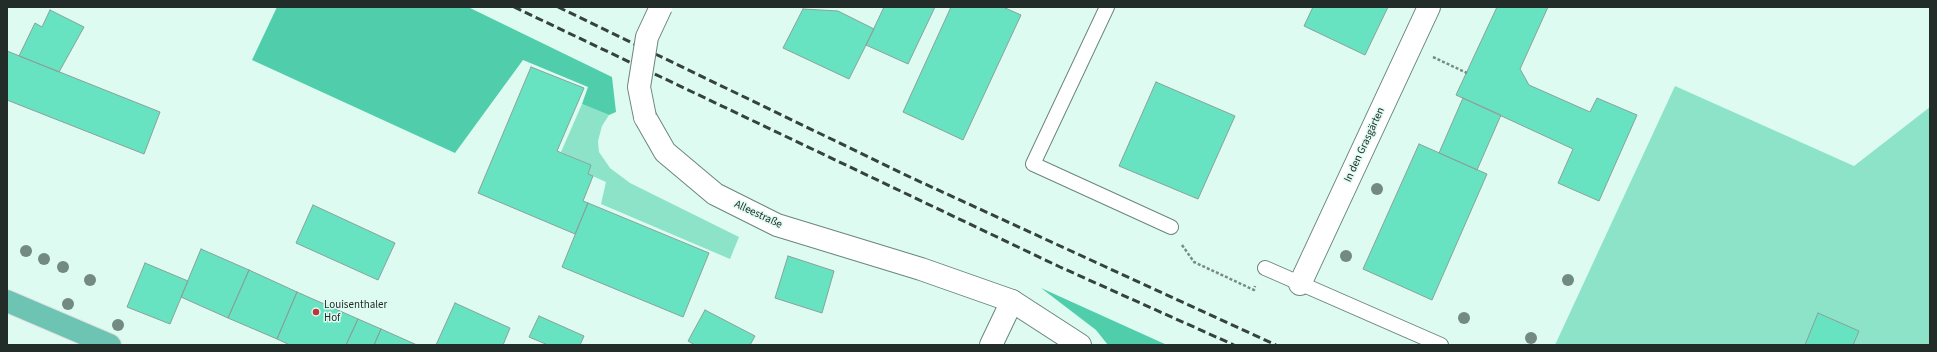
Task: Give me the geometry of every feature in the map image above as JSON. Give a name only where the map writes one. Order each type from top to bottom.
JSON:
[{"type":"main road","points":[[7,302],[110,345]]},
{"type":"street","name":"Alleestraße","points":[[661,7],[647,37],[639,87],[645,117],[665,152],[715,194],[777,225],[921,269],[1012,301],[1080,345]]},
{"type":"street","name":"In den Grasgärten","points":[[1300,284],[1429,7]]},
{"type":"street","points":[[992,345],[1012,301]]},
{"type":"lane","points":[[1107,7],[1033,164],[1171,227]]},
{"type":"lane","points":[[1265,268],[1441,345]]},
{"type":"path","points":[[1412,46],[1467,73]]},
{"type":"path","points":[[1171,227],[1194,262],[1254,290],[1265,268]]},
{"type":"green space","points":[[277,7],[468,7],[612,77],[616,112],[609,115],[582,104],[588,87],[523,60],[455,153],[252,60]]},
{"type":"green space","points":[[1675,86],[1854,166],[1930,107],[1930,345],[1555,345]]},
{"type":"green space","points":[[582,104],[609,115],[602,126],[598,141],[599,152],[610,168],[630,183],[739,237],[730,259],[601,204],[606,182],[588,174],[591,165],[561,152]]},
{"type":"green space","points":[[1041,288],[1167,345],[1108,345],[1096,330]]},
{"type":"building","points":[[884,7],[935,7],[908,64],[866,45]]},
{"type":"building","points":[[951,7],[1003,7],[1021,15],[963,140],[903,112]]},
{"type":"building","points":[[1313,7],[1388,7],[1365,55],[1304,26]]},
{"type":"building","points":[[1497,7],[1548,7],[1520,69],[1529,85],[1590,112],[1597,98],[1637,115],[1599,201],[1558,183],[1573,149],[1456,95]]},
{"type":"building","points":[[803,9],[838,11],[874,29],[849,79],[783,48]]},
{"type":"building","points":[[50,10],[84,27],[59,72],[19,56],[35,23],[42,27]]},
{"type":"building","points":[[7,51],[160,112],[144,154],[7,100]]},
{"type":"building","points":[[531,67],[584,88],[557,151],[591,165],[588,174],[593,176],[583,201],[588,203],[575,234],[478,193]]},
{"type":"building","points":[[1156,82],[1235,116],[1198,199],[1119,166]]},
{"type":"building","points":[[1463,98],[1501,115],[1477,170],[1439,153]]},
{"type":"building","points":[[1419,144],[1487,174],[1432,300],[1363,269]]},
{"type":"building","points":[[588,203],[709,253],[683,317],[562,267]]},
{"type":"building","points":[[313,205],[395,243],[378,280],[296,243]]},
{"type":"building","points":[[201,249],[249,270],[228,318],[181,297]]},
{"type":"building","points":[[788,256],[834,271],[822,313],[775,298]]},
{"type":"building","points":[[145,263],[188,281],[170,324],[127,307]]},
{"type":"building","points":[[249,270],[297,292],[277,339],[228,318]]},
{"type":"building","name":"Louisenthaler Hof","points":[[297,292],[358,319],[346,345],[290,345],[277,339]]},
{"type":"building","points":[[455,303],[510,328],[503,345],[436,345]]},
{"type":"building","points":[[705,310],[755,336],[750,345],[695,345],[688,341]]},
{"type":"building","points":[[1818,313],[1859,331],[1853,345],[1805,345]]},
{"type":"building","points":[[539,316],[584,336],[580,345],[548,345],[529,337]]},
{"type":"building","points":[[358,319],[381,329],[374,345],[346,345]]},
{"type":"building","points":[[381,329],[417,345],[374,345]]},
{"type":"railway","points":[[514,7],[1060,267],[1234,345]]},
{"type":"railway","points":[[558,7],[912,178],[1276,345]]},
{"type":"place","name":"Louisenthaler Hof","points":[[316,312]]}]
